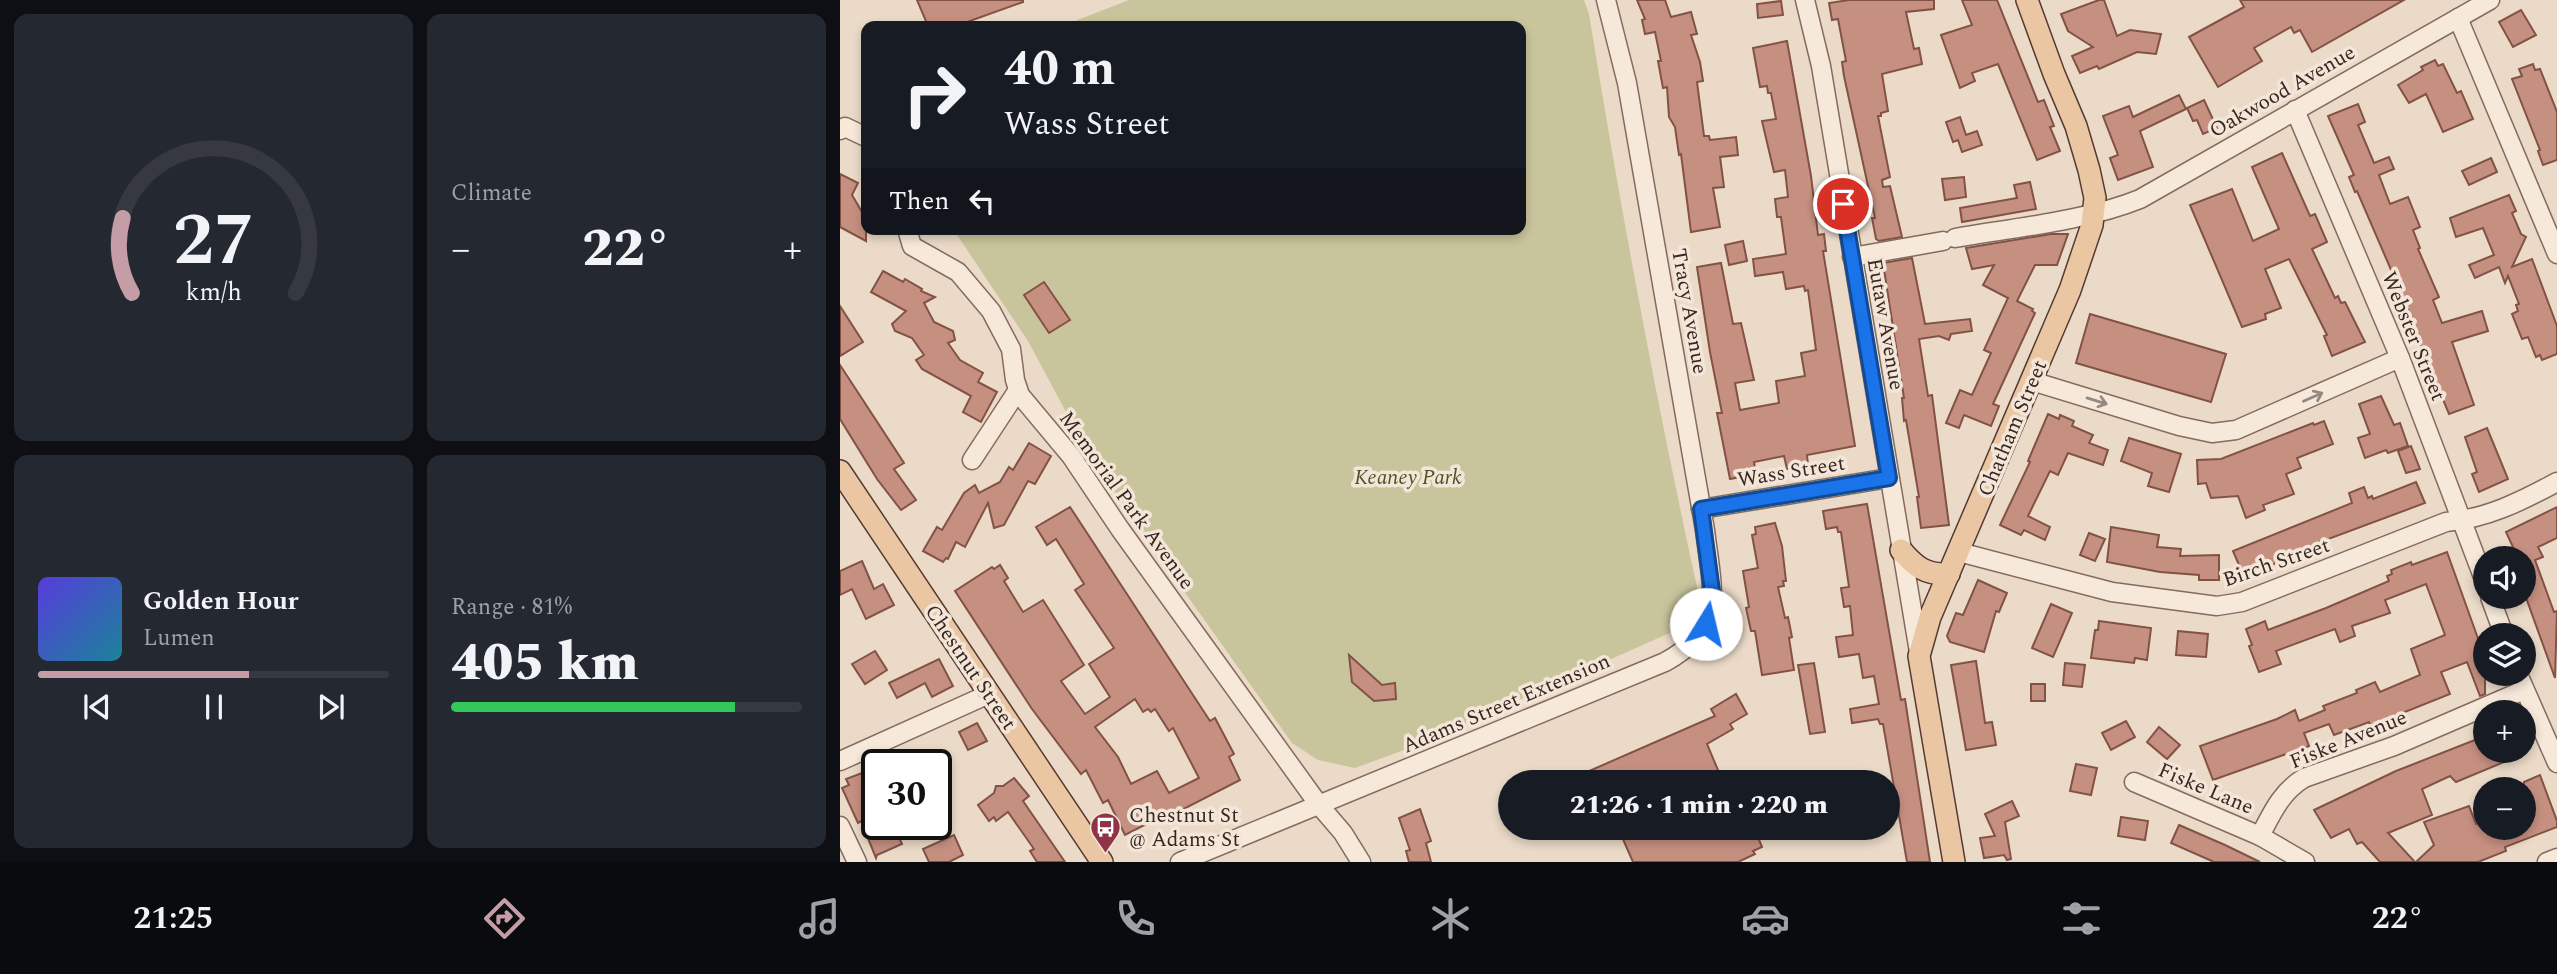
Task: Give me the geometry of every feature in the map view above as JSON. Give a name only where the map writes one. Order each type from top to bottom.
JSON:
[{"type":"main road","name":"Chatham Street","points":[[1954,862],[1919,656],[1930,617],[2070,290],[2088,238],[2095,198],[2079,138],[2027,0]]},
{"type":"main road","name":"Chestnut Street","points":[[843,481],[1102,862]]},
{"type":"main road","points":[[1901,550],[1914,566],[1933,575],[1949,574]]},
{"type":"street","name":"Tracy Avenue","points":[[1606,0],[1627,83],[1701,509],[1712,591],[1711,609],[1702,631]]},
{"type":"street","name":"Eutaw Avenue","points":[[1805,0],[1821,66],[1919,656]]},
{"type":"street","name":"Oakwood Avenue","points":[[1852,257],[2117,209],[2140,199],[2490,0]]},
{"type":"street","points":[[2458,18],[2557,254]]},
{"type":"street","name":"Webster Street","points":[[2295,110],[2400,358],[2473,549]]},
{"type":"street","points":[[843,128],[861,135]]},
{"type":"street","name":"Memorial Park Avenue","points":[[909,235],[912,246],[958,272],[991,311],[1011,349],[1014,380],[1020,395],[1071,456],[1120,529],[1362,862]]},
{"type":"street","points":[[2032,381],[2179,426],[2213,433],[2236,430],[2400,358]]},
{"type":"street","points":[[972,460],[1018,390]]},
{"type":"street","name":"Wass Street","points":[[1701,509],[1889,478]]},
{"type":"street","name":"Birch Street","points":[[1959,552],[2112,592],[2217,606],[2242,602],[2446,522],[2479,517],[2557,482]]},
{"type":"street","name":"Adams Street Extension","points":[[1180,862],[1665,662],[1684,651],[1702,631]]},
{"type":"street","name":"Fiske Avenue","points":[[2260,836],[2283,795],[2304,778],[2394,746],[2513,686]]},
{"type":"street","points":[[2523,686],[2557,763]]},
{"type":"street","points":[[840,761],[989,694]]},
{"type":"street","name":"Fiske Lane","points":[[2134,782],[2260,836]]},
{"type":"street","points":[[840,827],[857,862]]},
{"type":"street","points":[[2260,836],[2305,862]]},
{"type":"street","points":[[2547,862],[2557,858]]},
{"type":"green space","name":"Keaney Park","points":[[1129,0],[1584,0],[1589,14],[1654,382],[1700,601],[1690,624],[1415,746],[1355,768],[1318,760],[1292,743],[1095,466],[1028,341],[957,235],[1526,235],[1526,21],[1075,21]]},
{"type":"building","points":[[917,0],[1023,0],[970,21],[926,21]]},
{"type":"building","points":[[1637,0],[1665,0],[1671,17],[1691,12],[1697,34],[1691,35],[1703,81],[1697,82],[1704,136],[1709,136],[1710,140],[1736,137],[1738,155],[1720,157],[1724,187],[1713,188],[1720,227],[1691,232],[1681,154],[1679,155],[1675,127],[1669,117],[1667,87],[1663,88],[1655,32],[1645,34],[1642,20],[1645,19]]},
{"type":"building","points":[[1849,0],[1934,0],[1934,9],[1906,12],[1914,49],[1919,48],[1922,64],[1882,74],[1888,111],[1878,116],[1890,177],[1882,180],[1883,187],[1890,186],[1902,237],[1879,241],[1876,239],[1872,218],[1875,218],[1844,76],[1842,62],[1846,61],[1838,19],[1832,20],[1829,3]]},
{"type":"building","points":[[1962,0],[1997,0],[2038,102],[2044,100],[2054,126],[2050,127],[2060,151],[2037,160],[1998,64],[1972,73],[1975,81],[1960,88],[1941,35],[1972,25]]},
{"type":"building","points":[[2104,0],[2117,36],[2130,30],[2161,34],[2156,54],[2137,52],[2099,69],[2097,66],[2080,73],[2072,56],[2093,47],[2068,31],[2061,14]]},
{"type":"building","points":[[2240,0],[2404,0],[2312,52],[2300,30],[2294,33],[2291,27],[2254,48],[2262,61],[2218,87],[2189,37],[2244,7]]},
{"type":"building","points":[[1781,1],[1783,15],[1758,18],[1757,4]]},
{"type":"building","points":[[2521,10],[2536,35],[2513,47],[2499,22]]},
{"type":"building","points":[[1787,41],[1811,176],[1818,235],[1824,234],[1826,251],[1823,251],[1855,446],[1807,455],[1808,465],[1787,469],[1784,456],[1754,462],[1756,474],[1730,479],[1717,413],[1722,413],[1697,267],[1721,263],[1733,324],[1741,323],[1754,380],[1735,383],[1740,410],[1779,403],[1776,381],[1805,376],[1801,353],[1816,350],[1808,290],[1805,291],[1804,286],[1786,289],[1783,272],[1755,276],[1753,259],[1786,254],[1781,217],[1777,217],[1775,199],[1788,197],[1785,170],[1774,172],[1762,121],[1776,119],[1771,93],[1768,93],[1767,86],[1760,87],[1753,48]]},
{"type":"building","points":[[2435,60],[2438,66],[2443,64],[2457,93],[2461,91],[2473,119],[2443,132],[2426,94],[2409,103],[2398,85]]},
{"type":"building","points":[[2533,64],[2535,70],[2540,69],[2557,112],[2557,160],[2543,165],[2538,151],[2540,150],[2512,79],[2522,76],[2519,69]]},
{"type":"building","points":[[2179,95],[2186,109],[2140,131],[2153,167],[2118,180],[2110,158],[2118,155],[2103,116],[2129,106],[2133,117]]},
{"type":"building","points":[[2204,100],[2217,128],[2203,134],[2197,120],[2193,121],[2187,108]]},
{"type":"building","points":[[2358,104],[2365,122],[2358,125],[2374,163],[2389,157],[2394,169],[2379,175],[2390,204],[2408,197],[2420,227],[2413,230],[2420,248],[2418,249],[2439,297],[2433,300],[2442,323],[2482,311],[2488,331],[2452,342],[2474,405],[2449,414],[2412,324],[2414,323],[2357,191],[2355,192],[2349,177],[2354,175],[2328,116]]},
{"type":"building","points":[[1960,117],[1966,135],[1977,131],[1982,145],[1962,152],[1958,140],[1953,142],[1946,122]]},
{"type":"building","points":[[2282,153],[2310,216],[2315,214],[2327,242],[2312,249],[2335,298],[2338,296],[2341,303],[2345,302],[2365,342],[2332,356],[2324,336],[2327,335],[2289,259],[2265,269],[2281,308],[2265,314],[2266,319],[2242,327],[2190,205],[2232,189],[2253,241],[2279,229],[2252,167]]},
{"type":"building","points":[[2491,158],[2497,172],[2469,185],[2462,171]]},
{"type":"building","points":[[840,174],[858,183],[852,195],[861,210],[861,235],[866,235],[866,241],[840,227]]},
{"type":"building","points":[[1964,177],[1966,197],[1945,200],[1942,179]]},
{"type":"building","points":[[2030,182],[2036,209],[1962,222],[1960,208],[2017,198],[2014,185]]},
{"type":"building","points":[[2509,195],[2516,211],[2512,213],[2521,234],[2526,237],[2512,267],[2532,259],[2557,326],[2557,354],[2542,360],[2540,355],[2536,357],[2528,337],[2522,339],[2512,314],[2518,311],[2516,305],[2519,304],[2508,276],[2505,283],[2499,267],[2475,278],[2469,265],[2494,255],[2483,228],[2456,237],[2450,218]]},
{"type":"building","points":[[2051,234],[2068,234],[2057,265],[2035,265],[2017,301],[2033,309],[2035,313],[1993,404],[1999,406],[1991,426],[1964,415],[1959,428],[1946,423],[1960,390],[1972,395],[1991,353],[1984,350],[2008,298],[1983,285],[1994,265],[1972,269],[1966,248]]},
{"type":"building","points":[[1743,241],[1747,261],[1729,265],[1725,245]]},
{"type":"building","points":[[1912,258],[1925,324],[1970,319],[1972,331],[1951,334],[1949,340],[1939,336],[1919,339],[1928,396],[1932,395],[1949,525],[1921,528],[1919,497],[1906,420],[1904,421],[1904,398],[1883,263]]},
{"type":"building","points":[[883,271],[903,282],[905,279],[935,297],[924,303],[934,322],[953,331],[955,340],[948,343],[960,360],[983,373],[978,382],[997,392],[981,422],[963,412],[971,396],[922,369],[916,360],[924,355],[912,338],[895,331],[892,324],[906,311],[871,292]]},
{"type":"building","points":[[1044,282],[1070,320],[1049,333],[1024,295]]},
{"type":"building","points":[[840,306],[863,342],[840,356]]},
{"type":"building","points":[[2090,314],[2226,354],[2211,402],[2076,363]]},
{"type":"building","points":[[840,365],[904,463],[894,469],[916,500],[901,510],[877,479],[840,419]]},
{"type":"building","points":[[2381,396],[2394,425],[2400,423],[2408,446],[2365,458],[2358,438],[2370,434],[2359,404]]},
{"type":"building","points":[[2048,414],[2059,419],[2060,415],[2074,421],[2072,426],[2093,435],[2089,443],[2108,450],[2103,465],[2068,453],[2058,475],[2050,471],[2028,516],[2050,527],[2045,540],[2024,530],[2021,535],[2000,525],[2030,462],[2028,461]]},
{"type":"building","points":[[2324,421],[2333,444],[2297,458],[2301,468],[2286,474],[2294,494],[2263,505],[2265,510],[2246,518],[2238,496],[2211,498],[2206,483],[2198,484],[2197,460],[2221,459]]},
{"type":"building","points":[[2487,428],[2508,479],[2479,492],[2472,474],[2477,472],[2465,437]]},
{"type":"building","points":[[2129,438],[2181,454],[2169,492],[2148,486],[2152,473],[2121,461]]},
{"type":"building","points":[[1029,443],[1051,456],[1035,484],[1028,481],[1004,525],[994,528],[988,503],[965,547],[956,542],[948,559],[943,562],[923,551],[937,527],[942,530],[964,493],[975,485],[979,493],[1000,482],[1009,467],[1013,470]]},
{"type":"building","points":[[2411,446],[2420,469],[2406,473],[2398,451]]},
{"type":"building","points":[[2416,482],[2425,503],[2320,542],[2321,544],[2244,577],[2233,551],[2352,503],[2349,493],[2364,487],[2368,498],[2372,496],[2373,499]]},
{"type":"building","points":[[1867,504],[1901,700],[1905,699],[1930,862],[1907,862],[1900,822],[1900,770],[1891,770],[1883,724],[1880,724],[1878,719],[1852,723],[1850,709],[1879,704],[1874,676],[1863,678],[1859,654],[1839,657],[1836,637],[1853,635],[1850,606],[1844,607],[1841,588],[1849,587],[1841,532],[1838,532],[1837,527],[1826,529],[1823,511]]},
{"type":"building","points":[[1070,507],[1210,721],[1215,718],[1234,754],[1229,757],[1240,780],[1172,815],[1170,812],[1125,835],[1108,800],[1103,803],[1086,770],[1081,774],[1032,709],[955,591],[992,567],[994,569],[1000,565],[1008,578],[1004,581],[1023,612],[1043,600],[1084,665],[1061,681],[1085,714],[1110,697],[1089,664],[1114,648],[1075,590],[1084,584],[1056,539],[1047,545],[1036,527]],"holes":[[[1135,699],[1143,712],[1155,709],[1169,731],[1173,728],[1199,778],[1169,793],[1157,771],[1131,784],[1118,757],[1095,727]]]},
{"type":"building","points":[[2557,507],[2557,538],[2538,547],[2543,557],[2536,560],[2536,546],[2512,546],[2506,532]]},
{"type":"building","points":[[1775,523],[1782,546],[1786,581],[1783,581],[1784,586],[1778,587],[1792,637],[1789,638],[1794,670],[1762,675],[1755,631],[1751,631],[1746,608],[1749,607],[1743,571],[1758,568],[1752,535],[1756,534],[1755,527]]},
{"type":"building","points":[[2111,527],[2159,535],[2157,547],[2181,549],[2180,556],[2219,555],[2219,580],[2199,580],[2199,575],[2160,572],[2107,562]]},
{"type":"building","points":[[2089,533],[2105,539],[2095,561],[2080,555]]},
{"type":"building","points":[[2447,552],[2473,624],[2473,678],[2467,662],[2441,672],[2450,694],[2370,726],[2369,722],[2334,735],[2329,724],[2304,733],[2309,746],[2302,749],[2303,752],[2290,757],[2289,753],[2213,780],[2200,746],[2295,710],[2299,721],[2325,710],[2323,706],[2357,693],[2356,690],[2375,682],[2380,692],[2420,675],[2411,649],[2445,635],[2426,584],[2385,600],[2390,613],[2352,626],[2355,636],[2340,642],[2335,629],[2276,651],[2281,664],[2259,672],[2246,629],[2265,621],[2268,630],[2326,608],[2389,581],[2387,576],[2392,574],[2391,570],[2411,562],[2412,565]]},
{"type":"building","points":[[862,561],[874,589],[883,584],[894,605],[866,619],[852,589],[840,595],[840,571]]},
{"type":"building","points":[[2536,563],[2554,612],[2557,611],[2555,678],[2530,609],[2536,609]]},
{"type":"building","points":[[1978,580],[2007,593],[1999,612],[1996,611],[1984,652],[1950,642],[1947,636],[1956,613],[1963,615]]},
{"type":"building","points":[[2051,604],[2072,613],[2053,657],[2032,648]]},
{"type":"building","points":[[2099,621],[2151,628],[2147,660],[2135,658],[2134,663],[2091,658]]},
{"type":"building","points":[[2178,631],[2208,634],[2206,657],[2176,655]]},
{"type":"building","points":[[875,651],[887,670],[865,684],[852,664]]},
{"type":"building","points":[[1349,655],[1382,685],[1395,683],[1396,699],[1374,701],[1352,682]]},
{"type":"building","points":[[939,659],[953,686],[932,697],[925,683],[897,698],[889,683]]},
{"type":"building","points":[[1976,661],[1985,723],[1992,722],[1996,745],[1966,750],[1951,665]]},
{"type":"building","points":[[1814,663],[1825,732],[1810,734],[1798,665]]},
{"type":"building","points":[[2065,663],[2085,665],[2082,687],[2063,685]]},
{"type":"building","points":[[2031,684],[2045,684],[2045,701],[2031,701]]},
{"type":"building","points":[[2476,686],[2485,686],[2485,694],[2480,696]]},
{"type":"building","points":[[1736,694],[1747,714],[1730,724],[1733,729],[1707,744],[1718,770],[1591,770],[1715,716],[1711,709]]},
{"type":"building","points":[[2126,721],[2135,737],[2111,750],[2102,733]]},
{"type":"building","points":[[977,723],[987,741],[968,750],[959,732]]},
{"type":"building","points":[[2159,727],[2180,745],[2167,759],[2147,742]]},
{"type":"building","points":[[2473,741],[2473,763],[2502,763],[2456,782],[2450,776],[2422,789],[2432,815],[2388,833],[2415,862],[2380,862],[2362,842],[2357,844],[2349,829],[2331,838],[2314,810],[2396,771]]},
{"type":"building","points":[[2076,764],[2097,768],[2091,795],[2070,791]]},
{"type":"building","points":[[861,773],[861,821],[858,823],[842,788],[849,785],[846,779]]},
{"type":"building","points":[[2540,775],[2557,821],[2557,827],[2536,835],[2536,777]]},
{"type":"building","points":[[1014,778],[1029,796],[1023,801],[1065,862],[1037,862],[1030,851],[1034,849],[1008,812],[996,821],[994,817],[989,821],[978,805],[994,793],[996,786],[1003,786]]},
{"type":"building","points":[[2012,801],[2019,816],[2005,822],[2011,859],[2007,860],[2004,855],[1984,858],[1980,838],[1995,836],[1985,814]]},
{"type":"building","points":[[2469,806],[2473,816],[2473,840],[2523,840],[2505,847],[2506,851],[2478,862],[2416,862],[2434,845],[2424,822]]},
{"type":"building","points":[[1420,809],[1431,841],[1426,843],[1431,862],[1409,862],[1406,851],[1410,850],[1399,818]]},
{"type":"building","points":[[2121,817],[2148,821],[2145,840],[2118,836]]},
{"type":"building","points":[[2179,825],[2260,862],[2214,862],[2171,843]]},
{"type":"building","points":[[954,835],[963,855],[949,862],[929,862],[923,849],[943,840],[952,840]]},
{"type":"building","points":[[869,840],[900,840],[902,844],[877,855],[876,858]]},
{"type":"building","points":[[1623,840],[1759,840],[1762,847],[1753,851],[1755,854],[1738,862],[1633,862]]},
{"type":"place","name":"Chestnut St @ Adams St","points":[[1106,854]]},
{"type":"route","points":[[1706,624],[1711,609],[1712,591],[1701,509],[1889,478],[1843,204]]}]
